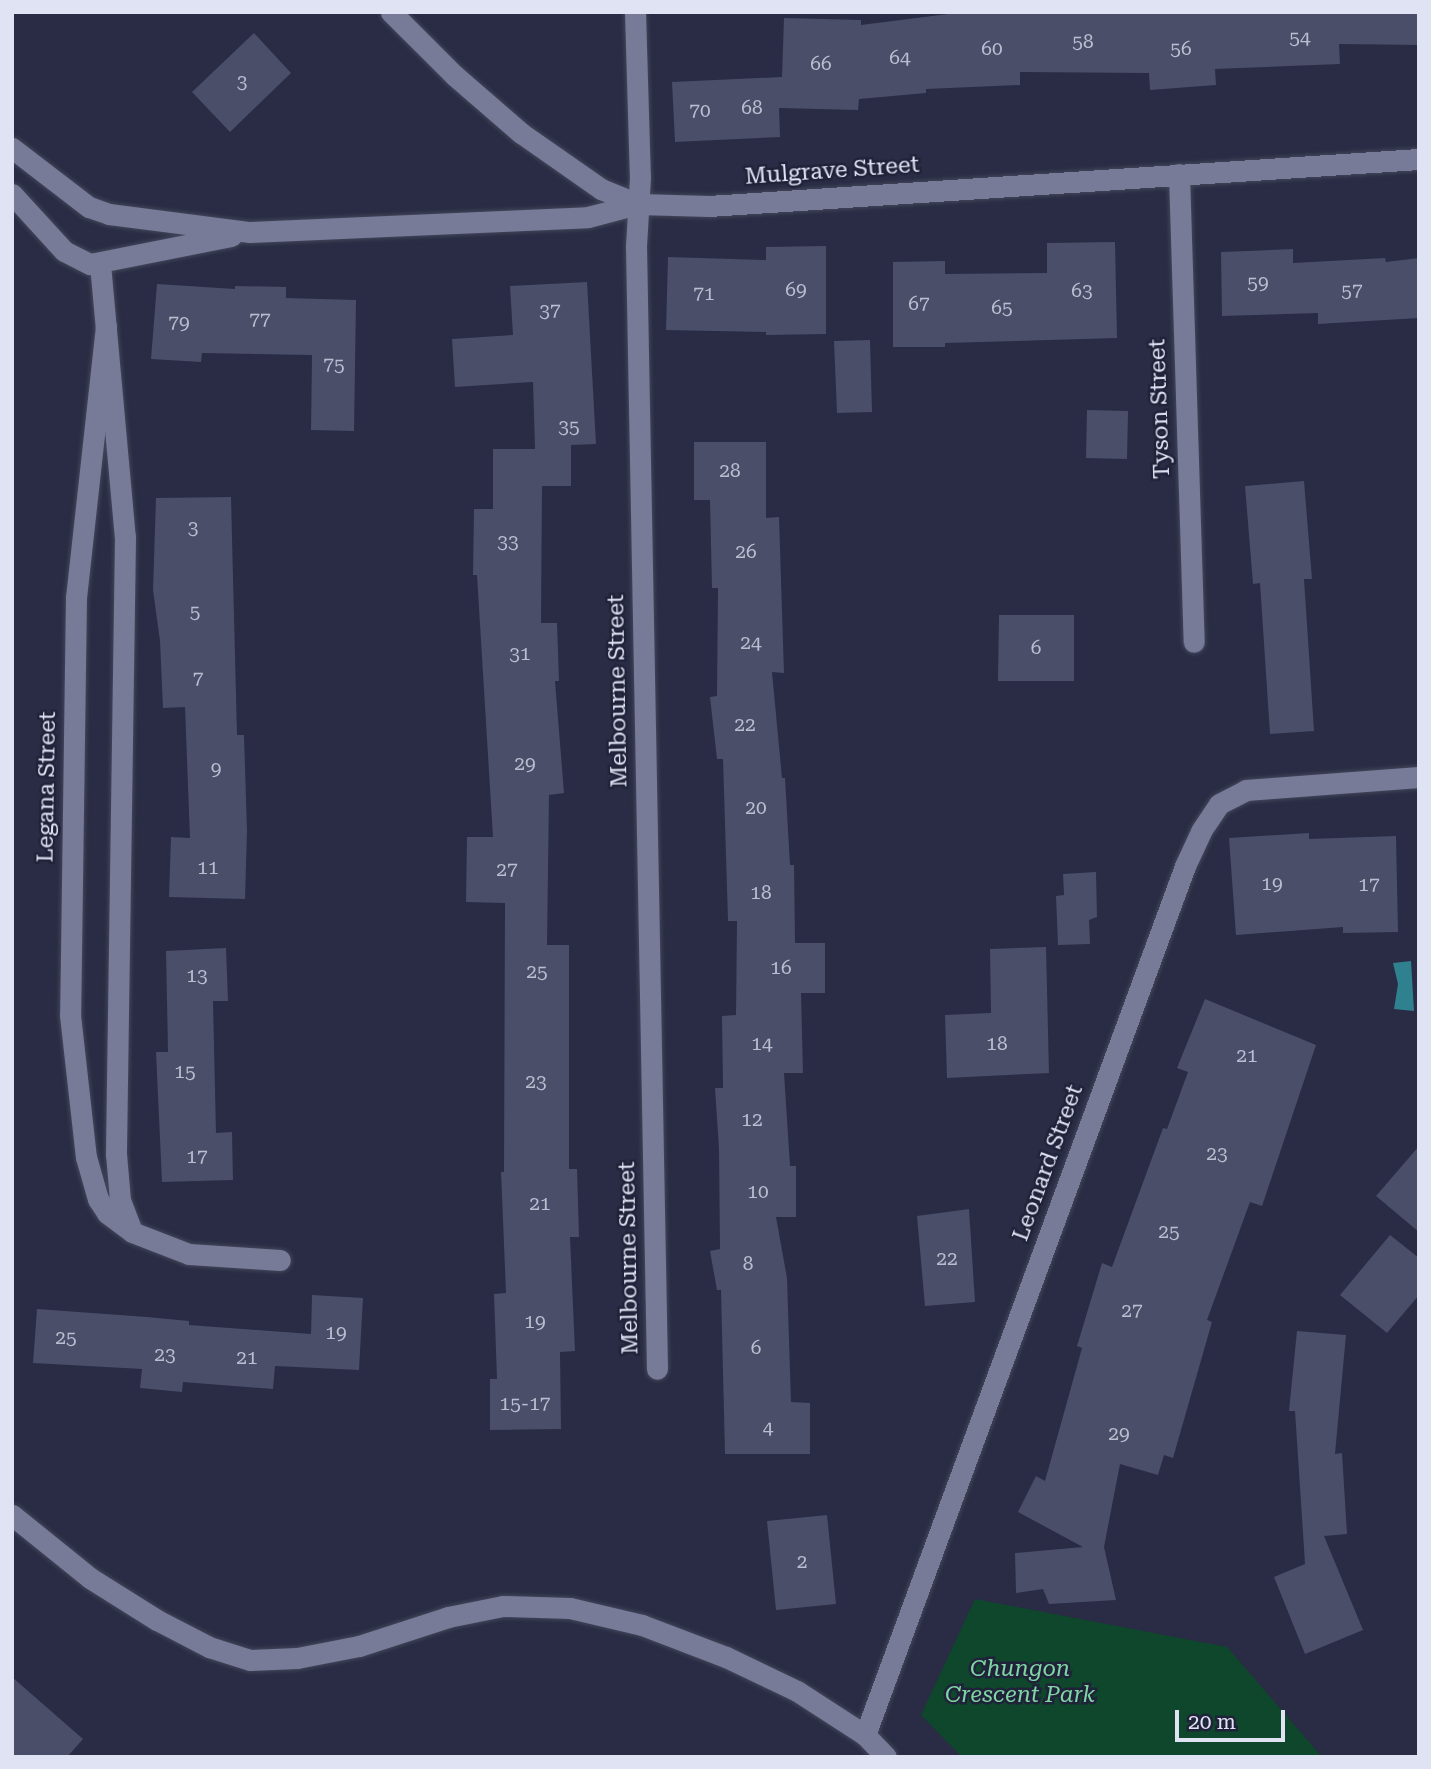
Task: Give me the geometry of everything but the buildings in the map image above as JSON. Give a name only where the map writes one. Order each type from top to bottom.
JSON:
[{"type":"street","points":[[391,12],[454,75],[510,125],[582,177],[638,204]]},
{"type":"street","name":"Melbourne Street","points":[[635,12],[638,204],[636,260],[657,1369]]},
{"type":"street","name":"Mulgrave Street","points":[[12,148],[89,207],[109,214],[250,232]]},
{"type":"street","name":"Mulgrave Street","points":[[100,264],[250,232],[587,217],[638,204],[709,206],[1419,159]]},
{"type":"street","name":"Tyson Street","points":[[1179,174],[1194,642]]},
{"type":"street","points":[[12,194],[73,257],[100,264]]},
{"type":"street","name":"Legana Street","points":[[100,264],[125,537],[116,1154],[120,1200],[132,1232]]},
{"type":"street","name":"Legana Street","points":[[106,326],[76,596],[70,1015],[79,1112],[92,1181],[107,1213],[132,1232],[189,1255],[280,1260]]},
{"type":"street","name":"Leonard Street","points":[[865,1735],[1185,866],[1201,831],[1219,804],[1246,790],[1419,777]]},
{"type":"street","points":[[12,1515],[90,1578],[157,1620],[209,1647],[250,1660],[297,1658],[359,1646],[448,1617],[503,1605],[570,1608],[642,1625],[726,1657],[797,1691],[865,1735],[886,1757]]},
{"type":"green space","name":"Chungon Crescent Park","points":[[975,1599],[1227,1647],[1322,1757],[962,1757],[921,1715]]},
{"type":"shaded area","points":[[1411,961],[1414,1011],[1394,1009],[1398,984],[1393,963]]}]
